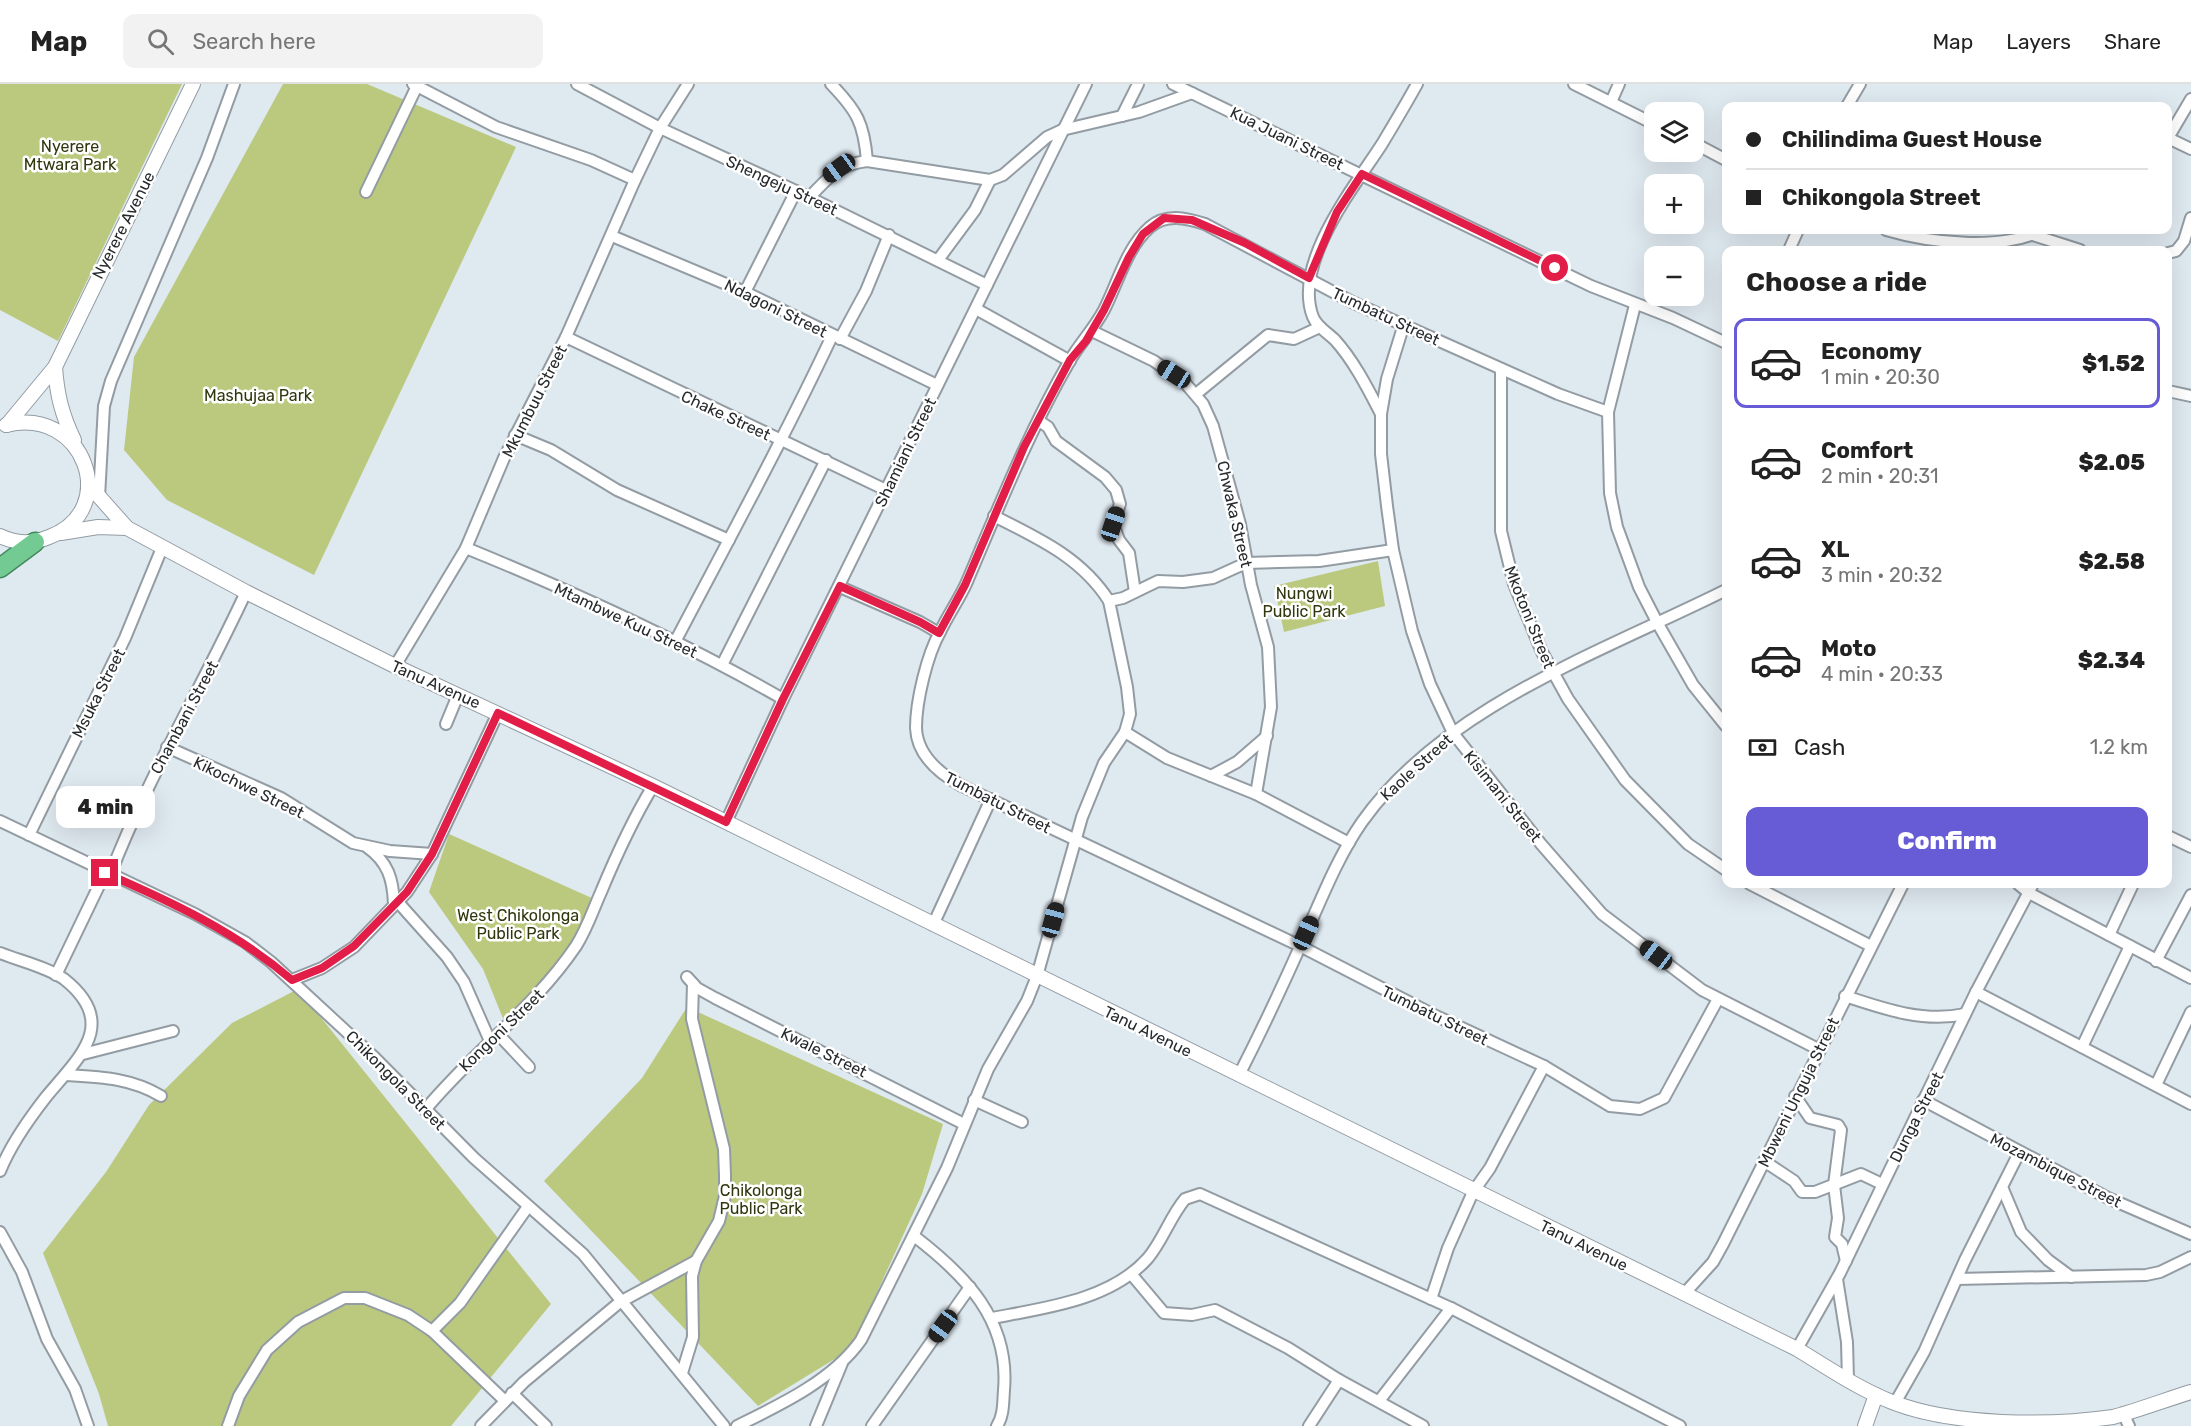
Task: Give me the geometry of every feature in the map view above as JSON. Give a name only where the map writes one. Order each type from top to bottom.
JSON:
[{"type":"highway","points":[[0,568],[35,543]]},
{"type":"street","name":"Nyerere Avenue","points":[[4,426],[55,367],[193,84]]},
{"type":"street","points":[[99,497],[104,406],[111,381],[207,158],[234,84]]},
{"type":"street","name":"Shengeju Street","points":[[577,84],[660,128],[796,190],[987,285]]},
{"type":"street","points":[[598,84],[604,99]]},
{"type":"street","name":"Mkumbuu Street","points":[[395,666],[466,548],[515,435],[566,337],[660,128],[688,84]]},
{"type":"street","points":[[831,84],[860,118],[865,134],[867,161]]},
{"type":"street","name":"Shamiani Street","points":[[726,822],[783,699],[1086,84]]},
{"type":"street","points":[[1122,116],[1138,84]]},
{"type":"street","name":"Kua Juani Street","points":[[1173,84],[1635,305],[1673,318],[1722,341]]},
{"type":"street","points":[[1381,414],[1335,340],[1320,327],[1312,315],[1309,278],[1337,212],[1417,84]]},
{"type":"street","points":[[1574,84],[1644,119]]},
{"type":"street","points":[[1611,102],[1619,84]]},
{"type":"street","points":[[1849,102],[1860,84]]},
{"type":"street","points":[[366,192],[415,85],[496,127],[591,160],[636,180]]},
{"type":"street","points":[[809,198],[827,177],[839,168],[851,163],[867,161],[990,180],[1003,175],[1047,137],[1062,130],[1122,116],[1192,93]]},
{"type":"street","points":[[2172,131],[2191,99]]},
{"type":"street","points":[[2172,140],[2191,149]]},
{"type":"street","points":[[1704,148],[1722,158]]},
{"type":"street","points":[[938,260],[975,210],[990,180]]},
{"type":"street","points":[[745,292],[796,190]]},
{"type":"street","name":"Tumbatu Street","points":[[1608,412],[1501,369],[1352,302],[1205,224],[1180,217],[1164,218],[1151,226],[1137,241],[1092,331],[1070,360],[1012,473],[965,585],[939,633],[919,703],[916,728],[920,746],[939,771],[950,779],[1075,841],[1300,946],[1434,1015],[1544,1066],[1610,1106],[1627,1109],[1646,1108],[1664,1098],[1718,999]]},
{"type":"street","points":[[2172,252],[2184,242],[2191,218]]},
{"type":"street","points":[[1904,234],[1932,240],[1969,243],[2025,234]]},
{"type":"street","points":[[2043,234],[2071,246]]},
{"type":"street","points":[[675,642],[779,440],[836,338],[866,291],[889,235]]},
{"type":"street","name":"Ndagoni Street","points":[[612,236],[745,292],[937,386]]},
{"type":"street","points":[[1929,246],[1932,240]]},
{"type":"street","points":[[1635,305],[1608,412],[1610,493],[1617,527],[1639,586],[1658,624],[1693,685],[1722,721]]},
{"type":"street","points":[[976,309],[1070,360]]},
{"type":"street","name":"Kisimani Street","points":[[1404,324],[1387,379],[1381,414],[1381,454],[1393,550],[1420,657],[1453,733],[1587,899],[1685,980],[1818,1049]]},
{"type":"street","points":[[1196,394],[1268,335],[1294,339],[1320,327]]},
{"type":"street","name":"Chwaka Street","points":[[1092,331],[1154,361],[1180,379],[1196,394],[1213,426],[1240,524],[1246,563],[1268,647],[1271,691],[1267,736],[1256,794]]},
{"type":"street","name":"Chake Street","points":[[566,337],[886,490]]},
{"type":"street","points":[[55,367],[57,394],[62,416],[86,466],[88,484],[85,503],[76,520],[61,533]]},
{"type":"street","name":"Mkotoni Street","points":[[1501,369],[1501,531],[1514,584],[1553,675],[1625,780],[1688,844],[1722,867]]},
{"type":"street","points":[[2172,392],[2191,396]]},
{"type":"street","points":[[4,426],[27,421],[47,425],[65,434],[78,449]]},
{"type":"street","points":[[1039,421],[1048,427],[1050,433],[1063,448],[1069,449],[1105,477],[1116,490],[1120,504],[1113,524],[1119,540],[1129,553],[1135,592]]},
{"type":"street","points":[[515,435],[550,450],[617,490],[729,540]]},
{"type":"street","points":[[722,665],[826,460]]},
{"type":"street","points":[[88,484],[127,528]]},
{"type":"street","points":[[816,1426],[842,1364],[861,1340],[914,1236],[974,1100],[1037,976],[1075,841],[1101,769],[1125,732],[1130,714],[1109,601],[1091,576],[1066,555],[994,516]]},
{"type":"street","points":[[0,536],[11,541],[35,543],[61,533],[98,527],[127,528]]},
{"type":"street","name":"Tanu Avenue","points":[[127,528],[246,592],[395,666],[653,786],[1473,1192],[1797,1349],[1848,1380],[1895,1403],[1970,1420],[2017,1425],[2063,1426],[2114,1417],[2191,1392]]},
{"type":"street","name":"Msuka Street","points":[[29,835],[125,638],[162,548]]},
{"type":"street","name":"Mtambwe Kuu Street","points":[[466,548],[675,642],[783,699]]},
{"type":"street","points":[[1109,601],[1158,581],[1183,582],[1213,578],[1246,563],[1319,561],[1393,550]]},
{"type":"street","points":[[840,586],[939,633]]},
{"type":"street","name":"Chambani Street","points":[[56,975],[167,747],[216,657],[246,592]]},
{"type":"street","name":"Kaole Street","points":[[1239,1075],[1349,843],[1388,790],[1453,733],[1475,717],[1553,675],[1722,592]]},
{"type":"street","points":[[447,724],[458,694]]},
{"type":"street","points":[[292,980],[322,968],[354,946],[407,892],[432,854],[498,713]]},
{"type":"street","points":[[1125,732],[1167,758],[1256,794],[1349,843]]},
{"type":"street","points":[[1211,776],[1237,762],[1267,736]]},
{"type":"street","name":"Kikochwe Street","points":[[167,747],[281,798],[353,843],[390,851],[432,854]]},
{"type":"street","name":"Kongoni Street","points":[[425,1110],[453,1077],[525,1011],[554,978],[578,943],[640,808],[653,786]]},
{"type":"street","points":[[933,925],[991,799]]},
{"type":"street","name":"Chikongola Street","points":[[0,821],[220,927],[245,942],[292,980],[375,1058],[425,1110],[527,1208],[558,1231],[583,1254],[724,1426]]},
{"type":"street","points":[[2172,838],[2191,847]]},
{"type":"street","points":[[364,845],[386,864],[396,902],[447,957],[464,982],[494,1038],[529,1066]]},
{"type":"street","points":[[1758,888],[1871,946]]},
{"type":"street","name":"Mbweni Unguja Street","points":[[1684,1294],[1713,1262],[1818,1049],[1902,888]]},
{"type":"street","points":[[2031,888],[2156,961],[2191,978]]},
{"type":"street","name":"Dunga Street","points":[[1797,1349],[1837,1279],[1965,1014],[2031,888]]},
{"type":"street","points":[[2109,934],[2131,888]]},
{"type":"street","points":[[2156,961],[2191,895]]},
{"type":"street","points":[[2082,1047],[2130,946]]},
{"type":"street","points":[[0,953],[56,975],[81,997],[89,1011],[89,1041],[83,1054],[46,1097],[10,1147],[0,1171]]},
{"type":"street","name":"Kwale Street","points":[[696,1261],[719,1221],[725,1196],[726,1175],[722,1140],[692,1019],[690,980],[964,1124]]},
{"type":"street","points":[[1976,992],[2191,1104]]},
{"type":"street","points":[[1845,996],[1910,1015],[1945,1017],[1965,1014]]},
{"type":"street","points":[[2156,1085],[2191,1012]]},
{"type":"street","points":[[83,1054],[172,1031]]},
{"type":"street","points":[[1431,1299],[1448,1248],[1473,1192],[1490,1168],[1544,1066]]},
{"type":"street","points":[[66,1075],[126,1081],[145,1086],[161,1096]]},
{"type":"street","points":[[1796,1096],[1810,1118],[1838,1125],[1841,1129],[1834,1185],[1838,1218],[1835,1237],[1842,1244],[1846,1261]]},
{"type":"street","points":[[974,1100],[1022,1122]]},
{"type":"street","name":"Mozambique Street","points":[[1923,1100],[2019,1153],[2108,1198],[2191,1234]]},
{"type":"street","points":[[1895,1403],[1923,1352],[2019,1153]]},
{"type":"street","points":[[1764,1161],[1794,1181],[1802,1192],[1815,1192],[1861,1174],[1866,1174],[1882,1184]]},
{"type":"street","points":[[2002,1187],[2021,1232],[2034,1247],[2071,1277]]},
{"type":"street","points":[[992,1318],[1050,1307],[1114,1286],[1132,1275],[1150,1256],[1182,1202],[1188,1196],[1200,1194],[1451,1308],[1680,1426]]},
{"type":"street","points":[[432,1331],[460,1303],[527,1208]]},
{"type":"street","points":[[0,1232],[22,1272],[48,1339],[75,1389],[88,1426]]},
{"type":"street","points":[[914,1236],[938,1255],[970,1287],[992,1318],[1002,1351],[1005,1380],[1002,1424]]},
{"type":"street","points":[[1957,1280],[2146,1275],[2160,1272],[2191,1257]]},
{"type":"street","points":[[481,1426],[508,1397],[621,1302],[696,1261]]},
{"type":"street","points":[[682,1373],[693,1337],[692,1290],[696,1261]]},
{"type":"street","points":[[1132,1275],[1164,1313],[1192,1315],[1215,1310],[1288,1348],[1339,1380],[1423,1426]]},
{"type":"street","points":[[1837,1279],[1847,1342],[1848,1380]]},
{"type":"street","points":[[872,1426],[970,1287]]},
{"type":"street","points":[[228,1426],[249,1376],[267,1350],[298,1322],[334,1301],[354,1297],[380,1303],[408,1315],[432,1331],[508,1397],[546,1426]]},
{"type":"street","points":[[1379,1401],[1451,1308]]},
{"type":"street","points":[[737,1426],[767,1412],[842,1364]]},
{"type":"street","points":[[1309,1426],[1339,1380]]},
{"type":"street","points":[[1865,1426],[1876,1395]]},
{"type":"street","points":[[2123,1413],[2129,1426]]},
{"type":"green space","name":"Nyerere Mtwara Park","points":[[0,84],[182,84],[58,341],[0,310]]},
{"type":"green space","name":"Mashujaa Park","points":[[283,84],[367,84],[516,147],[314,575],[167,500],[124,450],[134,357]]},
{"type":"green space","name":"Nungwi Public Park","points":[[1378,561],[1385,606],[1284,632],[1274,586]]},
{"type":"green space","name":"West Chikolonga Public Park","points":[[449,834],[594,899],[570,949],[504,1021],[483,969],[429,892]]},
{"type":"green space","points":[[298,989],[551,1304],[451,1426],[108,1426],[99,1394],[43,1253],[106,1172],[149,1105],[232,1023]]},
{"type":"green space","name":"Chikolonga Public Park","points":[[687,1007],[943,1124],[922,1194],[851,1349],[758,1406],[544,1181],[642,1078]]},
{"type":"route","points":[[105,873],[154,894],[220,927],[245,942],[292,980],[310,973],[322,968],[354,946],[385,911],[407,892],[432,854],[498,713],[726,822],[783,699],[840,586],[939,633],[965,585],[1024,447],[1070,360],[1086,341],[1104,310],[1137,241],[1151,226],[1164,218],[1180,217],[1205,224],[1309,278],[1337,212],[1362,174],[1555,268]]}]
